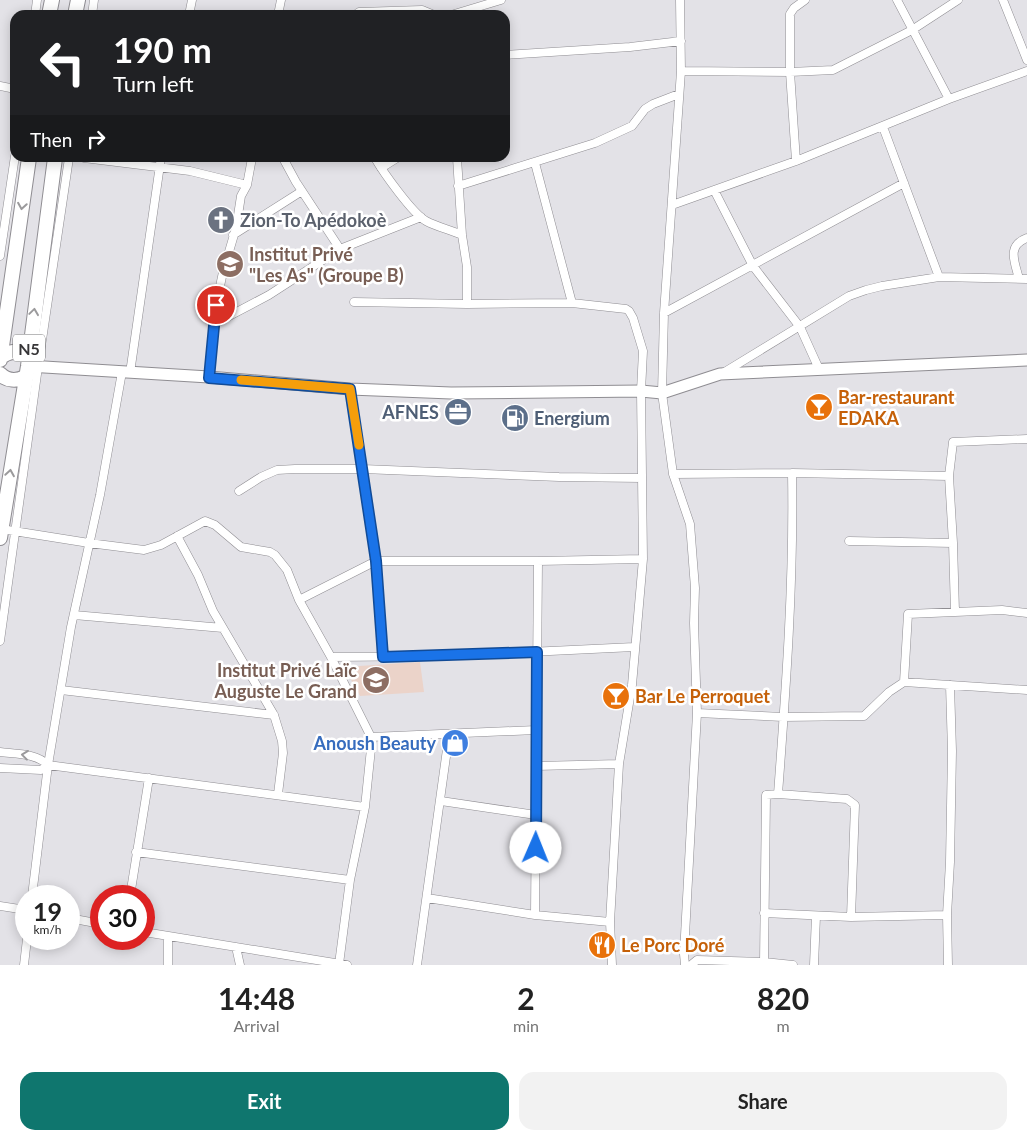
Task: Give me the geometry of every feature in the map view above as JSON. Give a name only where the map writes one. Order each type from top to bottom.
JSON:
[{"type":"highway","name":"N5","points":[[0,360],[28,162]]},
{"type":"highway","name":"N5","points":[[0,532],[30,367],[55,162]]},
{"type":"highway","points":[[0,360],[6,353],[25,353],[30,367],[20,379],[4,378],[0,374]]},
{"type":"street","points":[[468,10],[501,0]]},
{"type":"street","points":[[680,0],[681,71],[664,313],[662,393],[673,474],[690,524],[694,557],[697,713],[684,954],[685,965]]},
{"type":"street","points":[[796,161],[790,72],[790,14],[794,8],[805,0]]},
{"type":"street","points":[[897,0],[949,99]]},
{"type":"street","points":[[681,71],[790,72],[833,70],[912,30],[958,0]]},
{"type":"street","points":[[1003,0],[1027,60]]},
{"type":"street","points":[[510,55],[636,47],[681,41]]},
{"type":"street","points":[[672,205],[796,161],[949,99],[1027,71]]},
{"type":"street","points":[[458,186],[595,143],[629,128],[648,108],[679,94]]},
{"type":"street","points":[[883,127],[940,277]]},
{"type":"street","points":[[0,256],[14,162]]},
{"type":"street","points":[[0,641],[16,533],[30,367],[68,162]]},
{"type":"street","points":[[118,162],[199,173],[247,185]]},
{"type":"street","points":[[33,885],[48,764],[74,615],[126,373],[161,162]]},
{"type":"street","points":[[209,378],[214,324],[223,272],[241,196],[247,185],[251,162]]},
{"type":"street","points":[[287,162],[302,191],[340,249]]},
{"type":"street","points":[[377,162],[404,199],[421,216],[429,222],[462,235]]},
{"type":"street","points":[[381,168],[391,162]]},
{"type":"street","points":[[456,162],[462,235],[467,267],[468,304]]},
{"type":"street","points":[[535,163],[572,303]]},
{"type":"street","points":[[664,313],[904,183]]},
{"type":"street","points":[[714,190],[753,266],[800,327],[819,369]]},
{"type":"street","points":[[233,235],[302,191]]},
{"type":"street","points":[[214,324],[269,295],[340,249],[421,216]]},
{"type":"street","points":[[30,367],[350,389],[452,393],[641,391],[662,393],[720,374],[857,293],[882,286],[940,277],[1023,279],[1014,259],[1014,250],[1016,244],[1027,238]]},
{"type":"street","points":[[354,302],[572,303],[626,309],[629,311],[640,336],[643,351],[641,391],[643,559],[632,685],[619,764],[610,922],[612,965]]},
{"type":"street","points":[[720,374],[1027,360]]},
{"type":"street","points":[[350,389],[376,561],[383,657]]},
{"type":"street","points":[[955,612],[949,476],[953,442],[1027,439]]},
{"type":"street","points":[[239,491],[261,477],[277,470],[363,469],[560,477],[642,478]]},
{"type":"street","points":[[673,474],[792,473],[949,476]]},
{"type":"street","points":[[778,794],[788,645],[792,473]]},
{"type":"street","points":[[0,532],[144,550],[153,548],[205,521],[215,525],[241,547],[270,552],[275,555],[287,570],[299,600],[331,657],[371,737],[372,743],[365,807],[350,880],[343,964],[155,934]]},
{"type":"street","points":[[177,536],[198,575],[213,611],[274,715],[282,740],[283,754],[278,794]]},
{"type":"street","points":[[849,541],[953,543]]},
{"type":"street","points":[[299,600],[376,561],[643,559]]},
{"type":"street","points":[[535,915],[538,561]]},
{"type":"street","points":[[904,682],[908,614],[1002,610],[1027,613]]},
{"type":"street","points":[[74,615],[223,628]]},
{"type":"street","points":[[331,657],[537,652],[634,647]]},
{"type":"street","points":[[697,713],[783,717],[864,716],[888,692],[904,682],[1027,690]]},
{"type":"street","points":[[948,965],[947,915],[952,750],[950,685]]},
{"type":"street","points":[[61,690],[274,715]]},
{"type":"street","points":[[371,737],[536,730]]},
{"type":"street","points":[[416,965],[449,735]]},
{"type":"street","points":[[0,752],[34,756],[48,764],[365,807]]},
{"type":"street","points":[[0,768],[41,770],[48,764]]},
{"type":"street","points":[[536,766],[619,764]]},
{"type":"street","points":[[132,885],[149,778]]},
{"type":"street","points":[[764,962],[766,796],[778,794],[847,800],[855,805],[852,917]]},
{"type":"street","points":[[441,801],[536,814]]},
{"type":"street","points":[[136,852],[350,880]]},
{"type":"street","points":[[427,898],[535,915],[610,922]]},
{"type":"street","points":[[0,906],[15,908]]},
{"type":"street","points":[[764,913],[852,917],[947,915]]},
{"type":"street","points":[[814,965],[816,916]]},
{"type":"street","points":[[168,936],[168,965]]},
{"type":"street","points":[[236,947],[240,965]]},
{"type":"street","points":[[24,965],[26,950]]},
{"type":"street","points":[[691,965],[697,960],[793,965]]},
{"type":"shaded area","points":[[420,662],[424,692],[360,696],[344,667]]},
{"type":"slow traffic","points":[[241,380],[350,389],[359,445]]},
{"type":"place","name":"Zion-To Apédokoè","points":[[221,220]]},
{"type":"place","name":"Institut Privé \"Les As\" (Groupe B)","points":[[230,264]]},
{"type":"place","name":"Bar-restaurant EDAKA","points":[[819,407]]},
{"type":"place","name":"AFNES","points":[[458,412]]},
{"type":"place","name":"Energium","points":[[515,418]]},
{"type":"place","name":"Institut Privé Laïc Auguste Le Grand","points":[[376,680]]},
{"type":"place","name":"Bar Le Perroquet","points":[[616,696]]},
{"type":"place","name":"Anoush Beauty","points":[[455,743]]},
{"type":"place","name":"Le Porc Doré","points":[[602,945]]},
{"type":"route","points":[[216,305],[209,378],[350,389],[376,561],[383,657],[537,652],[536,848]]}]
